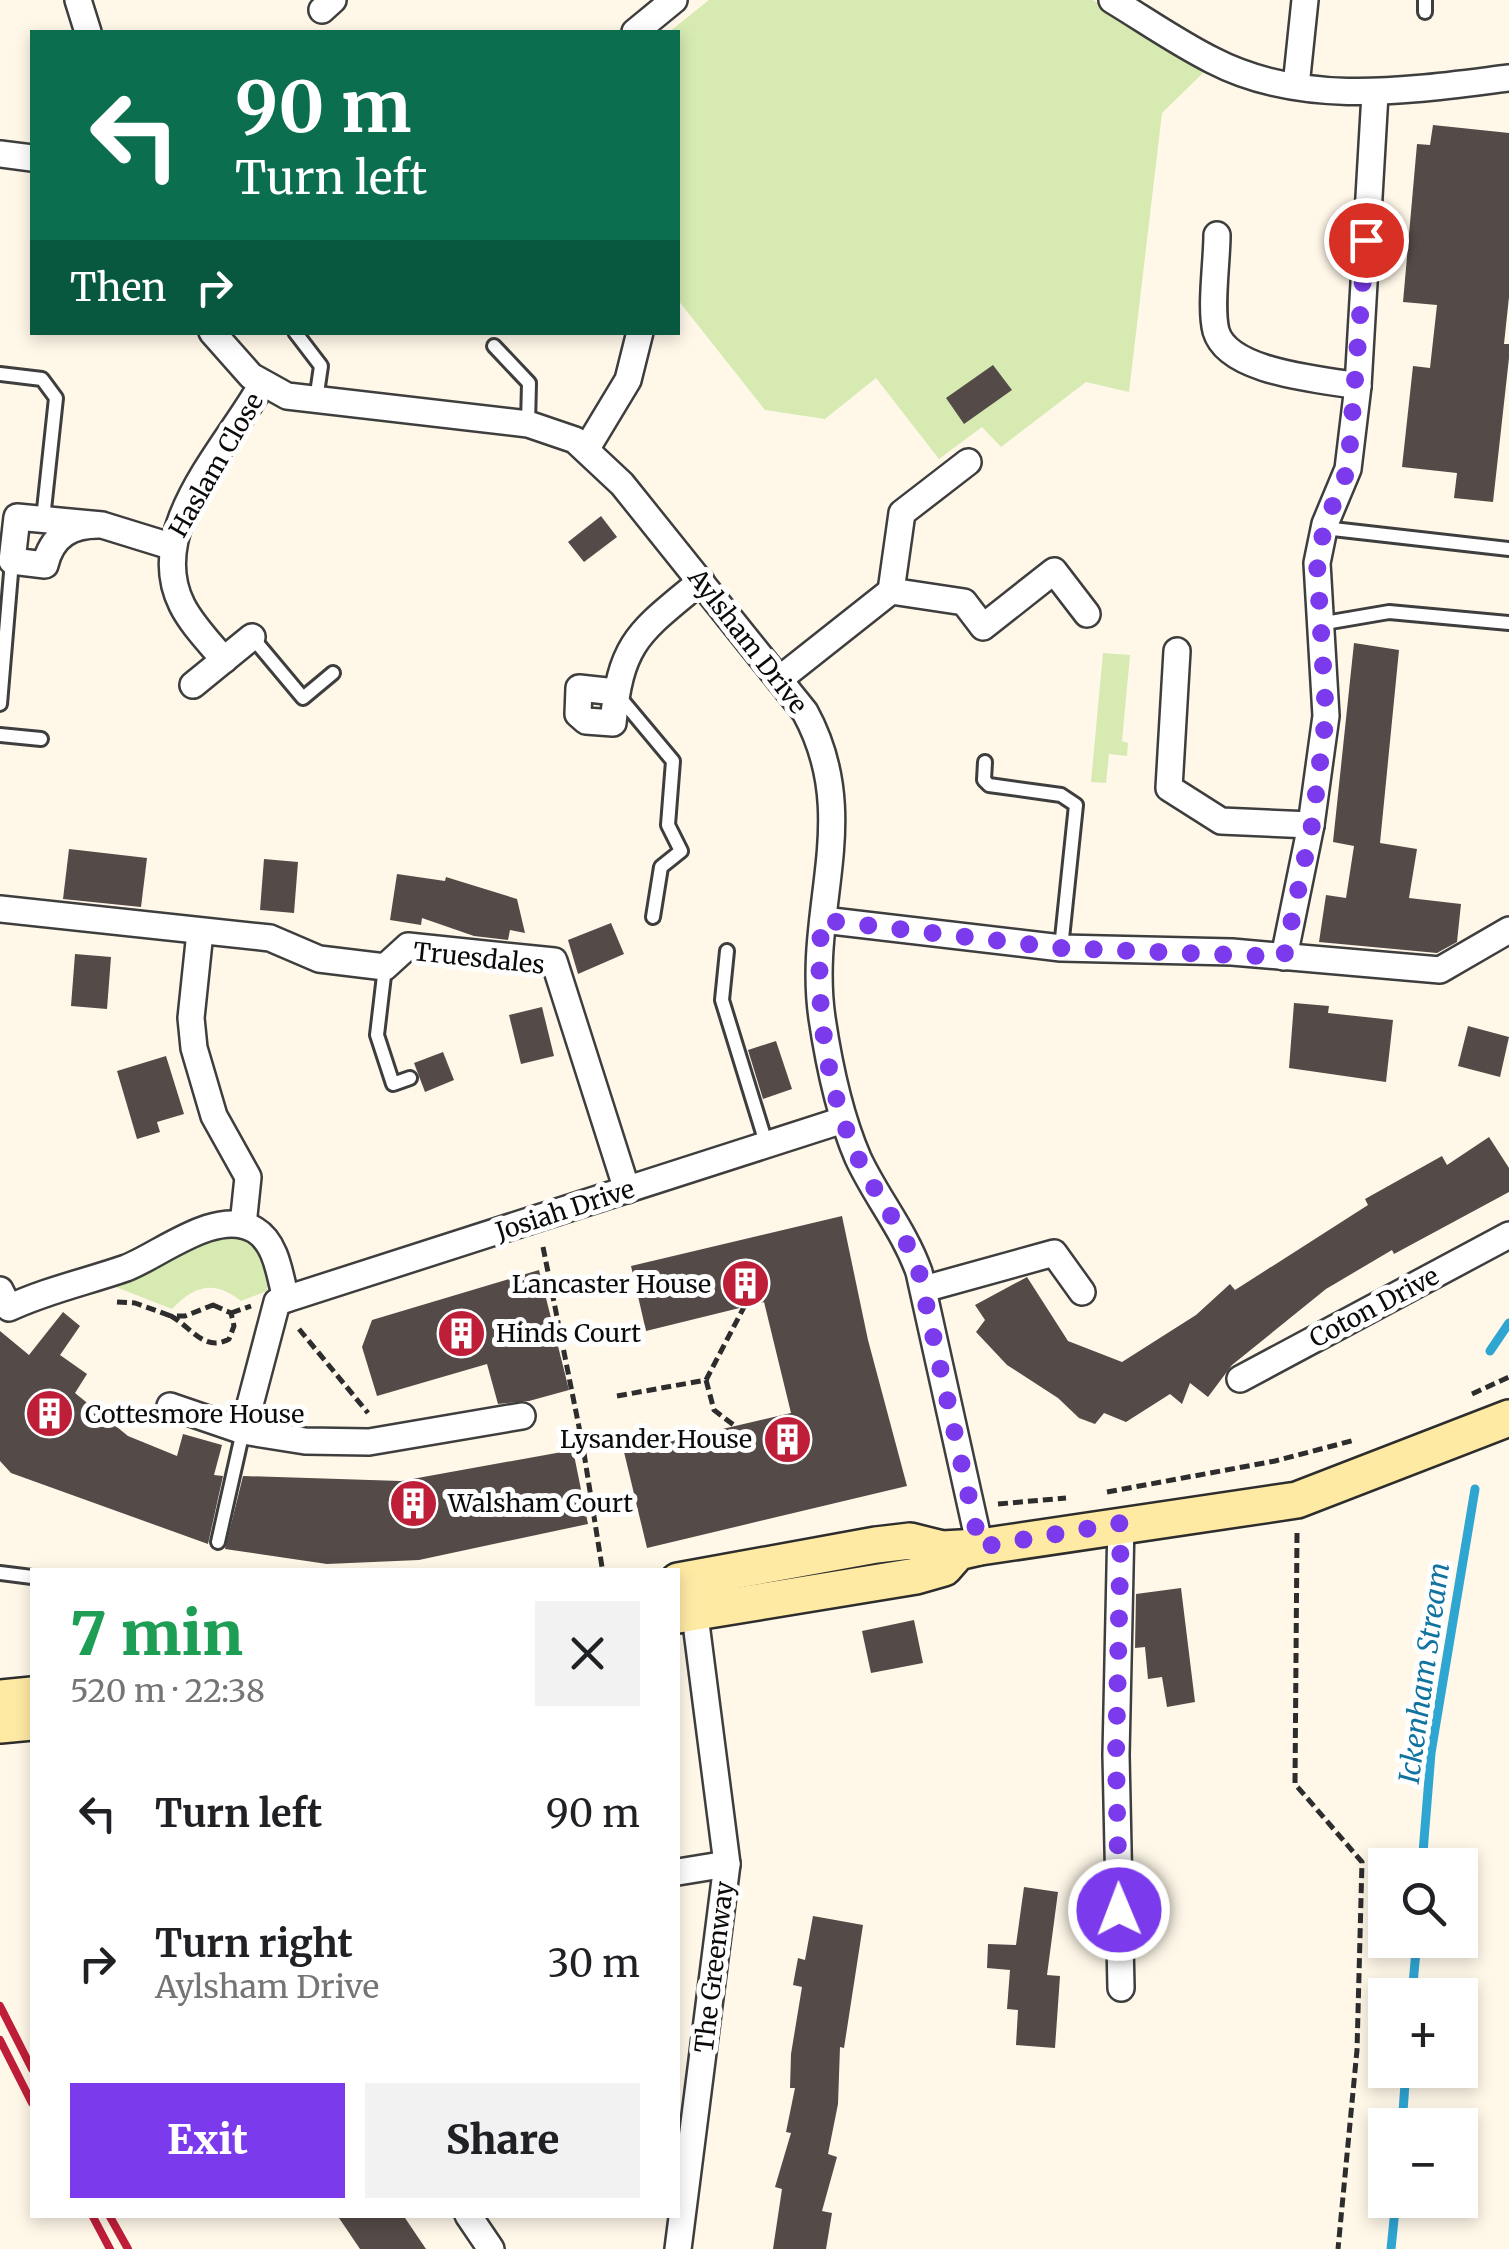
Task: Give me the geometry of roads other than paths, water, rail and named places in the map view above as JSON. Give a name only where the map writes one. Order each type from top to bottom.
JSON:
[{"type":"main road","points":[[685,1597],[916,1576],[944,1568],[958,1552],[980,1547],[1121,1523],[1297,1500],[1509,1418]]},
{"type":"street","points":[[78,0],[87,30]]},
{"type":"street","points":[[637,30],[674,0]]},
{"type":"street","points":[[1112,0],[1212,60],[1296,86],[1375,94],[1509,78]]},
{"type":"street","points":[[1296,86],[1305,0]]},
{"type":"street","points":[[1284,957],[1312,825],[1326,716],[1316,576],[1324,528],[1348,469],[1358,386],[1375,94]]},
{"type":"street","points":[[0,154],[30,158]]},
{"type":"street","points":[[1217,235],[1216,331],[1229,352],[1246,363],[1358,386]]},
{"type":"street","name":"Aylsham Drive","points":[[215,335],[262,384],[288,396],[528,424],[586,448],[622,484],[781,678],[817,733],[831,775],[834,819],[822,920],[819,995],[843,1120],[859,1159],[905,1238],[924,1290],[980,1547]]},
{"type":"street","points":[[586,448],[628,380],[639,335]]},
{"type":"street","name":"Haslam Close","points":[[224,660],[182,606],[172,578],[170,546],[181,516],[262,384]]},
{"type":"street","points":[[781,678],[891,591],[902,513],[968,462]]},
{"type":"street","points":[[43,519],[17,517],[12,561],[45,565],[51,548],[63,534],[80,526],[102,525]]},
{"type":"street","name":"Haslam Close","points":[[43,519],[102,525],[170,546]]},
{"type":"street","points":[[891,591],[964,602],[984,627],[1054,571],[1087,614]]},
{"type":"street","points":[[616,692],[620,667],[634,641],[701,581]]},
{"type":"street","points":[[193,685],[252,637]]},
{"type":"street","points":[[1177,651],[1169,788],[1221,821],[1312,825]]},
{"type":"street","name":"Truesdales","points":[[0,910],[270,938],[318,960],[385,967],[408,946],[554,962],[627,1190]]},
{"type":"street","points":[[822,920],[1061,948],[1284,957],[1440,970],[1509,930]]},
{"type":"street","points":[[200,932],[191,1018],[194,1048],[214,1116],[248,1177],[243,1225]]},
{"type":"street","name":"Josiah Drive","points":[[282,1301],[843,1120]]},
{"type":"street","points":[[3,1306],[125,1268],[185,1236],[243,1225],[268,1244],[282,1301],[243,1431]]},
{"type":"street","name":"Coton Drive","points":[[1240,1379],[1509,1235]]},
{"type":"street","points":[[924,1290],[1054,1252],[1082,1292]]},
{"type":"street","points":[[170,1406],[243,1431],[337,1443],[522,1416]]},
{"type":"street","points":[[1121,1523],[1116,1756],[1121,1988]]},
{"type":"street","name":"The Greenway","points":[[678,2249],[728,1864],[685,1597]]},
{"type":"street","name":"The Greenway","points":[[680,1872],[728,1864]]},
{"type":"street","points":[[470,2218],[492,2249]]},
{"type":"lane","points":[[297,335],[321,366],[315,402]]},
{"type":"lane","points":[[494,346],[530,383],[528,424]]},
{"type":"lane","points":[[0,374],[42,380],[56,398],[43,519]]},
{"type":"lane","points":[[1324,528],[1509,550]]},
{"type":"lane","points":[[0,704],[12,561]]},
{"type":"lane","points":[[1319,624],[1388,612],[1509,624]]},
{"type":"lane","points":[[252,637],[303,698],[333,673]]},
{"type":"lane","points":[[616,692],[673,762],[668,825],[681,851],[661,867],[653,917]]},
{"type":"lane","points":[[0,735],[41,740]]},
{"type":"lane","points":[[985,762],[988,786],[1061,795],[1076,805],[1061,948]]},
{"type":"lane","points":[[727,951],[722,1000],[767,1146]]},
{"type":"lane","points":[[385,967],[377,1035],[394,1084],[410,1078]]},
{"type":"lane","points":[[218,1542],[243,1431]]},
{"type":"lane","points":[[0,1573],[30,1576]]},
{"type":"waterway","name":"Ickenham Stream","points":[[1490,1351],[1509,1323]]},
{"type":"waterway","name":"Ickenham Stream","points":[[1423,1848],[1431,1753],[1475,1489]]},
{"type":"waterway","name":"Ickenham Stream","points":[[1414,1978],[1415,1958]]},
{"type":"waterway","name":"Ickenham Stream","points":[[1403,2108],[1405,2088]]},
{"type":"waterway","name":"Ickenham Stream","points":[[1391,2249],[1394,2218]]},
{"type":"railway","points":[[0,2006],[30,2065]]},
{"type":"railway","points":[[0,2040],[30,2099]]},
{"type":"railway","points":[[94,2218],[110,2249]]},
{"type":"railway","points":[[111,2218],[128,2249]]},
{"type":"place","name":"Lancaster House","points":[[746,1284]]},
{"type":"place","name":"Hinds Court","points":[[461,1333]]},
{"type":"place","name":"Cottesmore House","points":[[50,1414]]},
{"type":"place","name":"Lysander House","points":[[787,1439]]},
{"type":"place","name":"Walsham Court","points":[[413,1503]]}]
